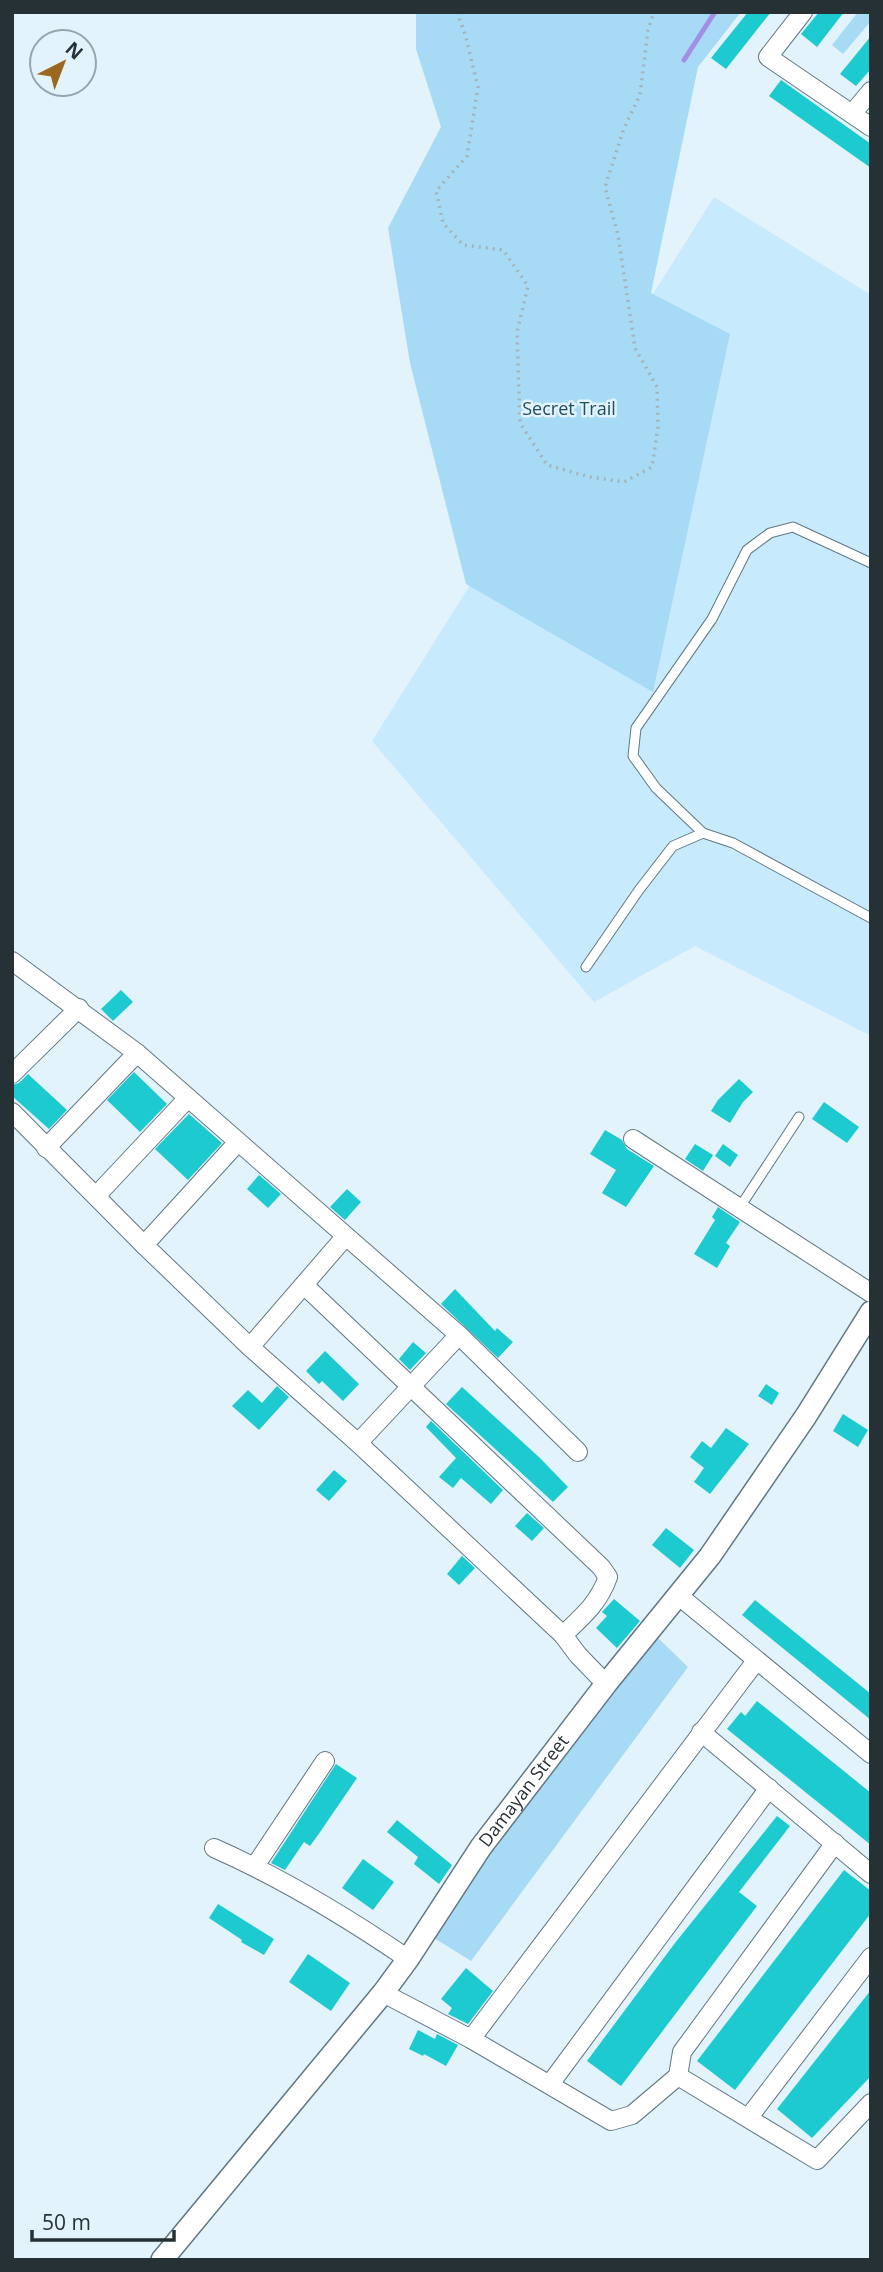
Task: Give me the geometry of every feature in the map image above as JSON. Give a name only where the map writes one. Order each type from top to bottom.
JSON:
[{"type":"street","points":[[803,12],[768,57],[871,127]]},
{"type":"street","points":[[852,114],[871,91]]},
{"type":"street","points":[[16,970],[79,1008],[137,1053],[459,1335],[578,1452]]},
{"type":"street","points":[[12,1074],[79,1008]]},
{"type":"street","points":[[47,1148],[137,1053]]},
{"type":"street","points":[[96,1196],[188,1098]]},
{"type":"street","points":[[12,1112],[250,1347],[358,1443],[563,1635],[606,1684]]},
{"type":"street","points":[[633,1139],[871,1293]]},
{"type":"street","points":[[144,1245],[238,1142]]},
{"type":"street","points":[[250,1347],[345,1237]]},
{"type":"street","points":[[304,1285],[601,1567],[608,1577],[596,1603],[563,1635]]},
{"type":"street","name":"Damayan Street","points":[[162,2260],[383,1993],[481,1847],[606,1684],[710,1556],[806,1416],[871,1312]]},
{"type":"street","points":[[358,1443],[459,1335]]},
{"type":"street","points":[[679,1596],[871,1754]]},
{"type":"street","points":[[471,2039],[756,1661]]},
{"type":"street","points":[[701,1732],[871,1874]]},
{"type":"street","points":[[255,1866],[325,1761]]},
{"type":"street","points":[[550,2084],[769,1788]]},
{"type":"street","points":[[383,1993],[471,2039],[611,2121],[632,2115],[678,2076],[682,2052],[835,1843]]},
{"type":"street","points":[[214,1849],[255,1866],[347,1917],[408,1959]]},
{"type":"street","points":[[749,2117],[871,1957]]},
{"type":"street","points":[[678,2076],[817,2160],[871,2103]]},
{"type":"lane","points":[[871,563],[793,527],[770,533],[747,550],[712,620],[636,728],[633,756],[656,789],[703,833],[733,843],[871,918]]},
{"type":"lane","points":[[586,967],[673,846],[703,833]]},
{"type":"lane","points":[[740,1207],[799,1117]]},
{"type":"path","points":[[457,12],[466,34],[478,88],[467,156],[436,191],[443,223],[463,245],[503,250],[528,286],[517,332],[520,423],[547,465],[590,477],[624,482],[652,467],[658,427],[657,387],[635,348],[618,235],[605,187],[624,128],[640,94],[648,30],[654,12]]},
{"type":"shaded area","points":[[714,197],[871,295],[871,1036],[695,946],[594,1002],[372,741]]},
{"type":"green space","name":"Secret Trail","points":[[416,12],[741,12],[698,67],[651,293],[730,334],[653,692],[466,584],[410,363],[388,228],[441,127],[416,49]]},
{"type":"green space","points":[[858,12],[871,12],[871,21],[843,54],[832,45]]},
{"type":"green space","points":[[657,1637],[688,1667],[471,1961],[434,1938],[491,1851]]},
{"type":"building","points":[[748,12],[771,12],[726,69],[711,58]]},
{"type":"building","points":[[819,12],[844,12],[817,47],[801,34]]},
{"type":"building","points":[[871,36],[871,69],[856,86],[840,74]]},
{"type":"building","points":[[781,80],[871,144],[871,168],[769,96]]},
{"type":"building","points":[[121,990],[133,1002],[113,1021],[101,1009]]},
{"type":"building","points":[[134,1072],[167,1104],[140,1132],[107,1100]]},
{"type":"building","points":[[28,1074],[67,1110],[49,1129],[12,1096],[12,1085],[19,1083]]},
{"type":"building","points":[[739,1079],[753,1092],[730,1123],[711,1111]]},
{"type":"building","points":[[824,1102],[859,1127],[847,1143],[812,1119]]},
{"type":"building","points":[[189,1114],[222,1143],[188,1180],[155,1149]]},
{"type":"building","points":[[605,1130],[622,1140],[627,1149],[654,1166],[626,1207],[602,1193],[616,1170],[590,1154]]},
{"type":"building","points":[[695,1144],[713,1155],[703,1171],[685,1159]]},
{"type":"building","points":[[723,1144],[738,1155],[730,1167],[715,1156]]},
{"type":"building","points":[[259,1175],[281,1194],[268,1208],[247,1189]]},
{"type":"building","points":[[347,1189],[361,1202],[345,1220],[330,1207]]},
{"type":"building","points":[[718,1207],[740,1222],[726,1243],[730,1246],[717,1268],[694,1254],[715,1220],[712,1217]]},
{"type":"building","points":[[455,1289],[495,1331],[497,1328],[513,1342],[498,1358],[441,1304]]},
{"type":"building","points":[[413,1342],[426,1353],[410,1370],[399,1359]]},
{"type":"building","points":[[325,1351],[359,1384],[343,1401],[322,1381],[319,1384],[306,1371]]},
{"type":"building","points":[[766,1384],[779,1393],[772,1405],[758,1396]]},
{"type":"building","points":[[277,1386],[289,1397],[259,1430],[232,1406],[248,1390],[262,1403]]},
{"type":"building","points":[[462,1387],[568,1487],[553,1502],[446,1404]]},
{"type":"building","points":[[843,1414],[868,1430],[858,1447],[833,1431]]},
{"type":"building","points":[[431,1421],[503,1490],[491,1504],[461,1478],[453,1488],[439,1477],[456,1458],[426,1427]]},
{"type":"building","points":[[726,1428],[749,1444],[710,1494],[694,1482],[704,1468],[690,1457],[702,1441],[711,1448]]},
{"type":"building","points":[[334,1470],[347,1481],[329,1501],[316,1490]]},
{"type":"building","points":[[527,1513],[544,1528],[532,1541],[515,1526]]},
{"type":"building","points":[[666,1528],[694,1550],[680,1568],[652,1545]]},
{"type":"building","points":[[462,1556],[475,1568],[459,1585],[447,1574]]},
{"type":"building","points":[[614,1599],[640,1621],[617,1648],[596,1628],[607,1616],[602,1612]]},
{"type":"building","points":[[755,1600],[871,1694],[871,1720],[742,1615]]},
{"type":"building","points":[[757,1701],[871,1793],[871,1845],[727,1729],[741,1712],[745,1716]]},
{"type":"building","points":[[336,1764],[357,1778],[310,1846],[304,1842],[285,1870],[271,1863]]},
{"type":"building","points":[[777,1816],[790,1826],[739,1892],[757,1906],[621,2086],[587,2061],[675,1943]]},
{"type":"building","points":[[397,1820],[452,1865],[439,1884],[414,1864],[418,1857],[387,1832]]},
{"type":"building","points":[[363,1859],[394,1882],[373,1910],[342,1888]]},
{"type":"building","points":[[844,1870],[871,1891],[871,1913],[735,2090],[697,2061]]},
{"type":"building","points":[[218,1904],[274,1939],[264,1955],[209,1918]]},
{"type":"building","points":[[308,1954],[350,1983],[331,2011],[289,1982]]},
{"type":"building","points":[[466,1968],[493,1991],[468,2024],[448,2014],[452,2008],[441,1999]]},
{"type":"building","points":[[871,1990],[871,2076],[812,2138],[777,2109]]},
{"type":"building","points":[[418,2030],[435,2039],[437,2034],[458,2045],[446,2066],[409,2049]]},
{"type":"waterway","points":[[684,60],[715,12]]}]
